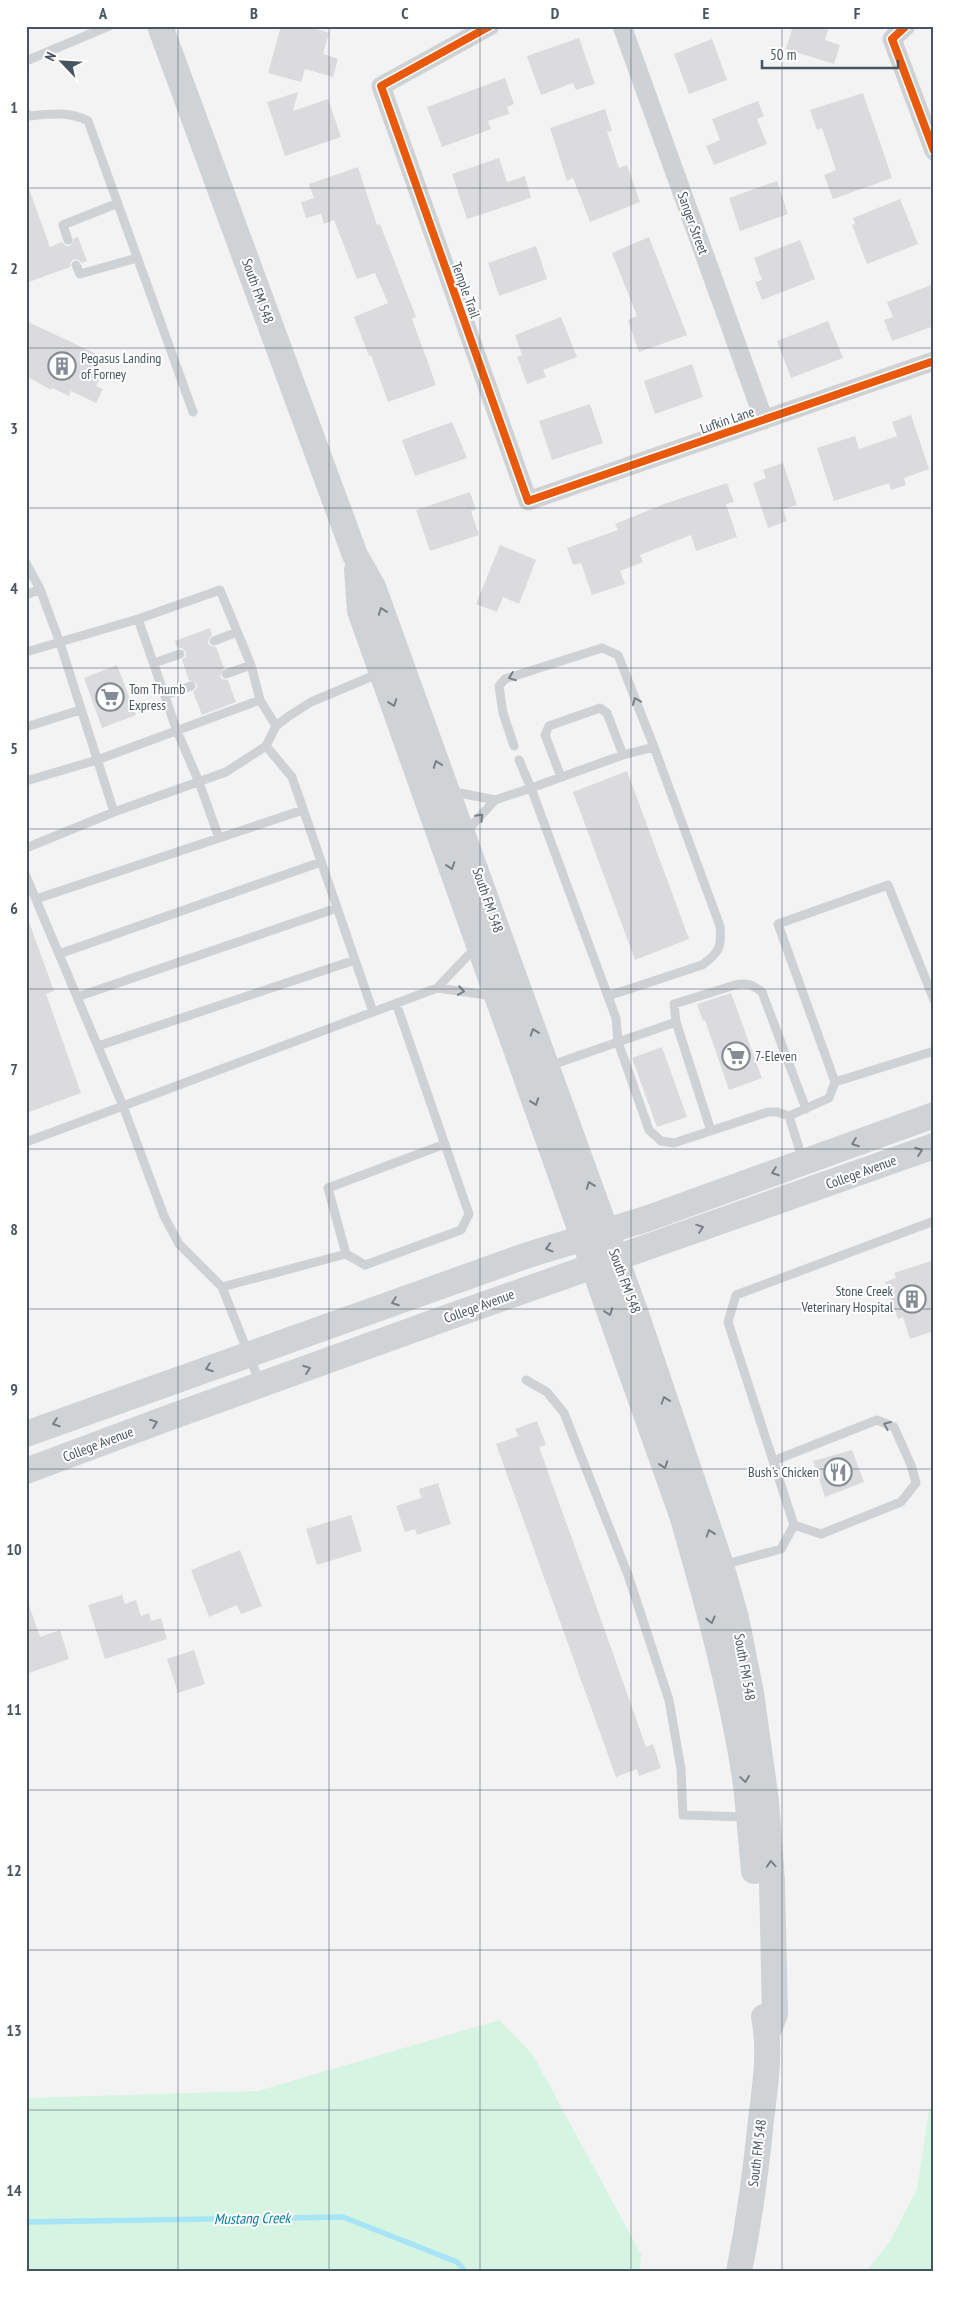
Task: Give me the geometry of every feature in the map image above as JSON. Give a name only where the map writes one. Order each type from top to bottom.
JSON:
[{"type":"main road","name":"South FM 548","points":[[160,26],[356,556],[373,586],[392,668],[497,996],[536,1070]]},
{"type":"main road","name":"South FM 548","points":[[392,668],[447,790],[464,834],[536,1070],[604,1262],[721,1565],[736,1618],[751,1693],[766,1801],[772,1881],[775,2014],[768,2034],[766,2075],[756,2167],[739,2272]]},
{"type":"main road","name":"College Avenue","points":[[26,1434],[518,1258],[646,1219],[934,1115]]},
{"type":"main road","name":"College Avenue","points":[[26,1471],[168,1418],[934,1146]]},
{"type":"main road","name":"South FM 548","points":[[604,1262],[706,1599],[731,1703],[745,1778],[762,1946],[762,2010],[768,2034]]},
{"type":"street","name":"Temple Trail","points":[[490,26],[381,86],[528,501]]},
{"type":"street","name":"Sanger Street","points":[[622,26],[764,420]]},
{"type":"street","points":[[906,26],[892,39],[934,152]]},
{"type":"street","name":"Lufkin Lane","points":[[528,501],[934,360]]},
{"type":"lane","points":[[26,61],[109,26]]},
{"type":"lane","points":[[26,113],[29,116],[76,115],[88,121],[193,412]]},
{"type":"lane","points":[[68,240],[64,226],[118,203]]},
{"type":"lane","points":[[76,265],[80,274],[137,258]]},
{"type":"lane","points":[[26,564],[40,589],[60,643],[114,812]]},
{"type":"lane","points":[[26,595],[40,589]]},
{"type":"lane","points":[[26,652],[138,619],[220,590],[251,665],[260,700],[276,726]]},
{"type":"lane","points":[[138,619],[177,731],[199,782],[219,838]]},
{"type":"lane","points":[[214,641],[237,632]]},
{"type":"lane","points":[[514,746],[503,713],[499,686],[505,679],[602,648],[618,655],[720,926],[722,942],[715,956],[702,965],[608,996]]},
{"type":"lane","points":[[154,663],[180,654]]},
{"type":"lane","points":[[226,674],[251,665]]},
{"type":"lane","points":[[26,848],[114,812],[226,772],[266,746],[276,726],[311,702],[392,668]]},
{"type":"lane","points":[[165,695],[191,686]]},
{"type":"lane","points":[[26,781],[97,760],[260,700]]},
{"type":"lane","points":[[561,778],[546,735],[549,726],[600,708],[607,713],[623,755]]},
{"type":"lane","points":[[26,727],[80,710]]},
{"type":"lane","points":[[266,746],[292,777],[373,1012]]},
{"type":"lane","points":[[464,834],[495,800],[623,755],[654,747]]},
{"type":"lane","points":[[519,760],[616,1018],[618,1042],[649,1130],[661,1141],[674,1143],[768,1112],[777,1112],[789,1116],[829,1098],[835,1082],[778,924],[888,885],[934,1000]]},
{"type":"lane","points":[[447,790],[495,800]]},
{"type":"lane","points":[[36,899],[303,810]]},
{"type":"lane","points":[[59,954],[321,862]]},
{"type":"lane","points":[[26,876],[123,1106],[164,1216],[179,1244],[222,1286],[261,1385]]},
{"type":"lane","points":[[77,997],[337,908]]},
{"type":"lane","points":[[26,1142],[437,988],[479,944]]},
{"type":"lane","points":[[98,1046],[355,960]]},
{"type":"lane","points":[[711,1131],[676,1022],[674,1004],[735,985],[745,983],[753,985],[762,992],[806,1109]]},
{"type":"lane","points":[[437,988],[497,996]]},
{"type":"lane","points":[[222,1286],[346,1254],[365,1265],[461,1230],[470,1214],[396,1003]]},
{"type":"lane","points":[[536,1070],[676,1022]]},
{"type":"lane","points":[[835,1082],[934,1051]]},
{"type":"lane","points":[[789,1116],[803,1162]]},
{"type":"lane","points":[[346,1254],[328,1188],[445,1144]]},
{"type":"lane","points":[[721,1565],[781,1549],[794,1525],[728,1322],[736,1295],[934,1221]]},
{"type":"lane","points":[[526,1380],[547,1392],[564,1413],[628,1575],[669,1700],[681,1769],[683,1815],[749,1816]]},
{"type":"lane","points":[[773,1461],[877,1420],[894,1427],[911,1465],[916,1483],[901,1502],[821,1534],[794,1525]]},
{"type":"green space","points":[[499,2020],[533,2055],[641,2254],[640,2272],[26,2272],[26,2098],[258,2091]]},
{"type":"green space","points":[[934,2104],[934,2272],[866,2272],[890,2241],[917,2189],[929,2111]]},
{"type":"building","points":[[281,26],[306,26],[329,33],[323,54],[338,59],[333,77],[305,69],[301,82],[268,73]]},
{"type":"building","points":[[793,26],[829,26],[825,40],[840,45],[834,64],[786,49]]},
{"type":"building","points":[[579,38],[595,84],[576,90],[573,83],[541,95],[527,56]]},
{"type":"building","points":[[712,39],[727,80],[689,94],[674,54]]},
{"type":"building","points":[[505,78],[514,104],[507,107],[509,114],[488,121],[491,129],[442,147],[427,107]]},
{"type":"building","points":[[298,92],[293,111],[328,99],[341,137],[285,156],[267,102]]},
{"type":"building","points":[[863,93],[892,178],[833,199],[824,175],[836,170],[822,128],[817,130],[810,110]]},
{"type":"building","points":[[758,101],[764,116],[757,119],[767,144],[714,165],[706,146],[720,140],[712,119]]},
{"type":"building","points":[[605,109],[612,131],[607,132],[619,168],[627,165],[640,202],[590,222],[573,178],[567,181],[550,128]]},
{"type":"building","points":[[499,158],[507,182],[525,176],[531,198],[467,219],[452,174]]},
{"type":"building","points":[[358,167],[377,225],[380,224],[416,317],[412,319],[436,385],[388,402],[371,355],[369,356],[354,317],[388,303],[375,273],[357,279],[334,220],[324,224],[321,214],[306,218],[301,202],[314,198],[309,184]]},
{"type":"building","points":[[777,181],[788,214],[740,231],[729,198]]},
{"type":"building","points":[[28,186],[50,247],[62,242],[66,246],[70,246],[74,238],[78,237],[87,261],[82,263],[74,259],[70,267],[26,283],[26,187]]},
{"type":"building","points":[[900,199],[918,244],[867,264],[852,225],[855,224],[853,218]]},
{"type":"building","points":[[649,237],[687,335],[639,352],[628,320],[637,316],[612,253]]},
{"type":"building","points":[[800,240],[815,279],[762,300],[755,282],[762,280],[754,258]]},
{"type":"building","points":[[536,246],[547,279],[499,296],[488,263]]},
{"type":"building","points":[[934,284],[934,326],[892,341],[884,320],[893,317],[887,302]]},
{"type":"building","points":[[561,317],[577,357],[543,370],[546,377],[527,384],[517,357],[522,355],[515,335]]},
{"type":"building","name":"Pegasus Landing of Forney","points":[[26,321],[103,357],[95,374],[100,377],[96,386],[103,389],[96,403],[71,391],[69,396],[52,388],[51,390],[26,376]]},
{"type":"building","points":[[828,321],[843,358],[791,378],[777,341]]},
{"type":"building","points":[[692,364],[703,397],[655,414],[644,381]]},
{"type":"building","points":[[590,404],[603,443],[552,460],[539,421]]},
{"type":"building","points":[[911,415],[929,469],[904,478],[906,485],[891,490],[889,483],[834,501],[817,448],[855,436],[859,449],[897,436],[892,422]]},
{"type":"building","points":[[452,422],[467,458],[415,476],[402,440]]},
{"type":"building","points":[[783,463],[797,505],[783,509],[787,521],[768,528],[753,483],[766,478],[763,470]]},
{"type":"building","points":[[727,483],[734,502],[726,504],[737,537],[696,551],[691,535],[640,555],[643,562],[620,571],[625,584],[592,595],[581,563],[573,565],[567,548],[618,530],[615,524],[664,504]]},
{"type":"building","points":[[470,492],[476,510],[471,511],[479,535],[430,551],[416,510]]},
{"type":"building","points":[[500,545],[536,560],[519,604],[503,597],[497,612],[476,604]]},
{"type":"building","points":[[210,628],[212,635],[208,643],[216,647],[224,668],[220,676],[222,679],[228,680],[236,702],[202,715],[193,692],[197,688],[197,684],[189,680],[182,660],[186,656],[186,652],[182,648],[177,648],[175,641]]},
{"type":"building","name":"Tom Thumb Express","points":[[117,665],[136,715],[102,728],[84,678]]},
{"type":"building","points":[[627,771],[689,939],[635,960],[573,792]]},
{"type":"building","points":[[26,919],[28,919],[54,991],[46,994],[81,1093],[26,1113]]},
{"type":"building","name":"7-Eleven","points":[[731,993],[762,1078],[729,1090],[705,1020],[703,1021],[697,1004]]},
{"type":"building","points":[[662,1047],[687,1117],[657,1127],[632,1058]]},
{"type":"building","name":"Stone Creek Veterinary Hospital","points":[[934,1260],[934,1331],[910,1339],[903,1317],[898,1319],[885,1282],[896,1278],[894,1273]]},
{"type":"building","points":[[537,1421],[546,1445],[539,1447],[646,1747],[653,1744],[661,1768],[639,1776],[637,1769],[616,1777],[496,1444],[518,1436],[515,1429]]},
{"type":"building","name":"Bush's Chicken","points":[[852,1450],[864,1482],[825,1497],[813,1461]]},
{"type":"building","points":[[438,1483],[451,1524],[417,1535],[415,1529],[405,1532],[396,1506],[421,1498],[419,1489]]},
{"type":"building","points":[[351,1515],[362,1551],[317,1565],[306,1529]]},
{"type":"building","points":[[240,1550],[262,1606],[241,1614],[237,1605],[209,1617],[191,1570]]},
{"type":"building","points":[[122,1595],[125,1604],[136,1600],[141,1616],[149,1613],[151,1621],[161,1618],[167,1639],[105,1659],[88,1605]]},
{"type":"building","points":[[26,1605],[29,1605],[40,1637],[60,1630],[69,1659],[26,1674]]},
{"type":"building","points":[[194,1650],[205,1684],[178,1693],[167,1659]]},
{"type":"waterway","name":"Mustang Creek","points":[[26,2222],[343,2217],[457,2262],[466,2272]]},
{"type":"cycle path","points":[[490,26],[381,86],[528,501],[934,361]]},
{"type":"cycle path","points":[[906,26],[892,39],[934,151]]},
{"type":"place","name":"Pegasus Landing of Forney","points":[[62,366]]},
{"type":"place","name":"Tom Thumb Express","points":[[110,697]]},
{"type":"place","name":"7-Eleven","points":[[736,1056]]},
{"type":"place","name":"Stone Creek Veterinary Hospital","points":[[912,1299]]},
{"type":"place","name":"Bush's Chicken","points":[[838,1472]]}]
